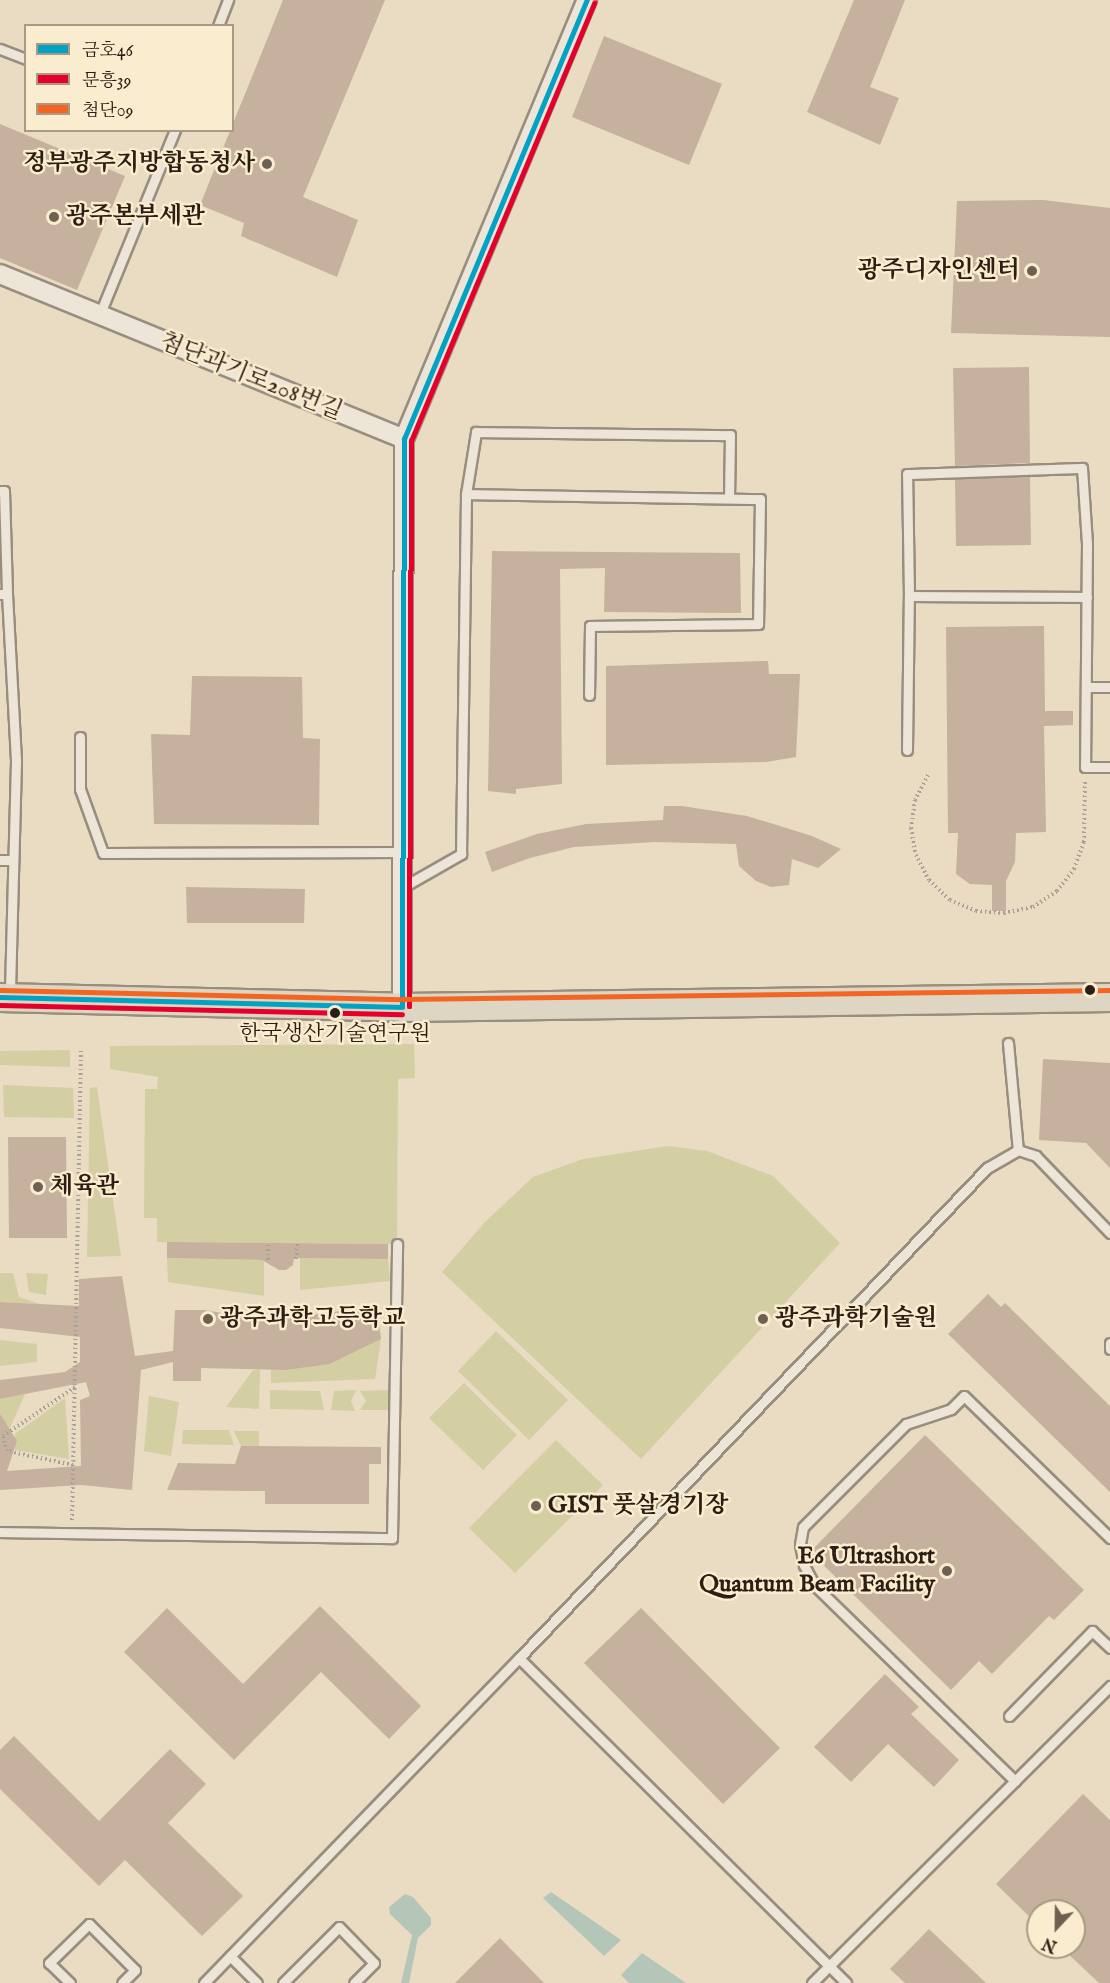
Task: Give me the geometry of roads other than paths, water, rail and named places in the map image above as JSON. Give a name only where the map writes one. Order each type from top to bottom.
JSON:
[{"type":"main road","points":[[5,997],[402,1007],[1110,997]]},
{"type":"street","points":[[402,1007],[404,439],[587,0]]},
{"type":"street","name":"첨단과기로208번길","points":[[0,274],[404,439]]},
{"type":"lane","points":[[219,24],[228,0]]},
{"type":"lane","points":[[0,49],[24,58]]},
{"type":"lane","points":[[99,316],[174,132]]},
{"type":"lane","points":[[403,887],[460,854],[466,494],[476,432],[730,435],[729,498]]},
{"type":"lane","points":[[906,750],[909,596],[907,474],[1082,468],[1087,544],[1085,767],[1110,767]]},
{"type":"lane","points":[[0,491],[4,491],[4,594],[12,653],[16,761],[5,997]]},
{"type":"lane","points":[[466,494],[760,499],[758,624],[590,626],[589,695]]},
{"type":"lane","points":[[909,596],[1087,597]]},
{"type":"lane","points":[[0,653],[12,653]]},
{"type":"lane","points":[[1086,687],[1110,687]]},
{"type":"lane","points":[[80,737],[80,789],[103,853],[403,852]]},
{"type":"lane","points":[[0,860],[12,860]]},
{"type":"lane","points":[[1008,1043],[1018,1150]]},
{"type":"lane","points":[[204,1983],[519,1658],[987,1168],[1018,1150],[1036,1156],[1110,1233]]},
{"type":"lane","points":[[0,1532],[392,1538],[397,1244]]},
{"type":"lane","points":[[1110,1343],[1110,1349]]},
{"type":"lane","points":[[1015,1781],[815,1586],[804,1564],[800,1544],[803,1527],[906,1424],[951,1409],[964,1396],[1110,1538]]},
{"type":"lane","points":[[1009,1716],[1092,1631],[1110,1648]]},
{"type":"lane","points":[[519,1658],[846,1983]]},
{"type":"lane","points":[[812,1983],[1110,1686]]},
{"type":"lane","points":[[70,1983],[49,1963],[88,1924],[135,1970],[122,1983]]},
{"type":"lane","points":[[283,1983],[339,1927],[374,1963],[354,1983]]},
{"type":"lane","points":[[230,1956],[257,1983]]},
{"type":"place","name":"정부광주지방합동청사","points":[[267,164]]},
{"type":"place","name":"광주본부세관","points":[[54,217]]},
{"type":"place","name":"광주디자인센터","points":[[1032,271]]},
{"type":"place","name":"한국생산기술연구원","points":[[335,1013]]},
{"type":"place","name":"체육관","points":[[38,1187]]},
{"type":"place","name":"광주과학고등학교","points":[[208,1319]]},
{"type":"place","name":"광주과학기술원","points":[[763,1319]]},
{"type":"place","name":"GIST 풋살경기장","points":[[536,1506]]},
{"type":"place","name":"E6 Ultrashort Quantum Beam Facility","points":[[947,1571]]}]
